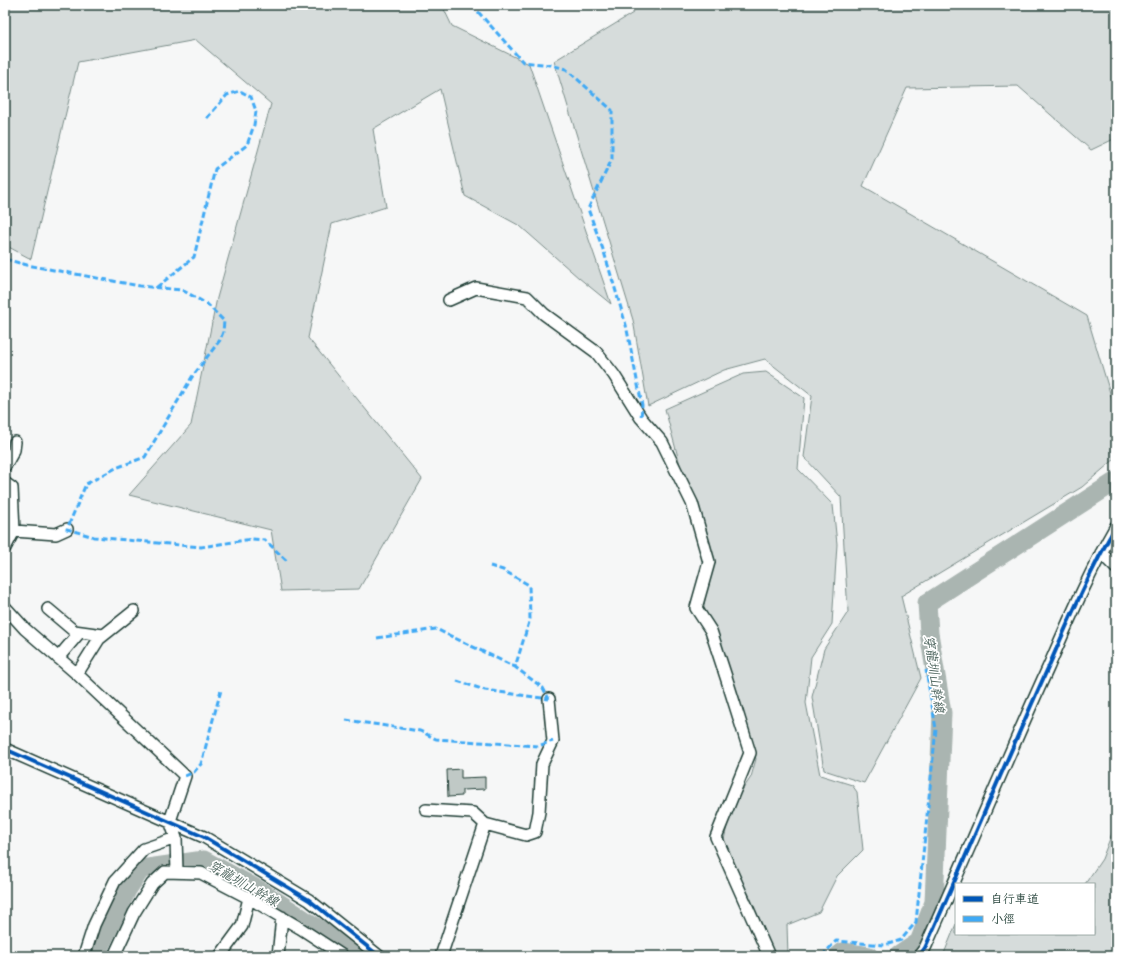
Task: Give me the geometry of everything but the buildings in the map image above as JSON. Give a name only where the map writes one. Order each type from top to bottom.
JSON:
[{"type":"street","points":[[449,300],[476,288],[527,296],[544,314],[596,352],[614,375],[641,418],[662,442],[692,503],[709,562],[696,608],[711,631],[750,753],[716,837],[769,956]]},
{"type":"street","points":[[5,466],[14,450],[15,442]]},
{"type":"street","points":[[5,482],[12,488],[14,532],[5,548]]},
{"type":"street","points":[[919,956],[925,948],[1027,714],[1100,553],[1116,526]]},
{"type":"street","points":[[14,532],[56,534],[67,529]]},
{"type":"street","points":[[1100,553],[1116,568]]},
{"type":"street","points":[[5,607],[25,629],[77,674],[186,776],[170,821],[176,838],[177,872]]},
{"type":"street","points":[[48,609],[74,631],[103,635]]},
{"type":"street","points":[[77,674],[99,638],[134,611]]},
{"type":"street","points":[[58,658],[80,632]]},
{"type":"street","points":[[426,810],[473,813],[485,824],[526,835],[535,832],[539,812],[542,764],[553,741],[549,699]]},
{"type":"street","points":[[5,749],[204,837],[309,900],[378,956]]},
{"type":"street","points":[[441,956],[485,824]]},
{"type":"street","points":[[84,956],[94,925],[115,881],[144,849],[176,838]]},
{"type":"street","points":[[114,956],[134,913],[152,884],[165,872],[201,873],[282,917],[343,956]]},
{"type":"street","points":[[220,956],[242,926],[249,898]]},
{"type":"street","points":[[278,956],[282,917]]},
{"type":"shaded area","points":[[5,5],[442,5],[452,26],[529,64],[611,304],[520,226],[465,196],[440,89],[373,129],[386,207],[332,224],[308,338],[422,479],[359,589],[281,591],[271,530],[129,495],[191,425],[217,298],[271,104],[196,40],[78,62],[31,259],[5,245]]},
{"type":"shaded area","points":[[636,5],[1116,5],[1116,138],[1091,150],[1018,86],[907,88],[863,186],[1087,316],[1116,413],[1116,458],[1082,487],[901,596],[921,678],[864,783],[824,770],[812,697],[824,649],[848,612],[841,497],[804,457],[812,396],[765,359],[724,370],[648,406],[633,320],[554,61],[633,13]]},
{"type":"shaded area","points":[[766,372],[804,398],[798,469],[833,505],[837,544],[832,624],[811,657],[806,703],[820,775],[852,785],[857,792],[863,850],[837,876],[819,912],[787,925],[788,956],[775,956],[735,870],[724,840],[731,807],[751,777],[756,759],[721,642],[704,608],[708,568],[665,409],[743,374]]},
{"type":"shaded area","points":[[1116,823],[1116,956],[943,956],[955,926],[955,935],[1095,935],[1095,883],[1086,883],[1102,859]]},
{"type":"waterway","name":"穿龍圳山幹線","points":[[898,956],[919,942],[934,902],[942,713],[929,633],[927,603],[1116,481]]},
{"type":"waterway","name":"穿龍圳山幹線","points":[[95,956],[127,890],[141,869],[204,860],[259,890],[360,956]]},
{"type":"waterway","name":"穿龍圳山幹線","points":[[838,956],[843,952],[869,956]]},
{"type":"marked path","points":[[472,5],[523,62],[551,65],[566,69],[612,110],[612,159],[588,209],[604,252],[626,325],[642,405],[641,419]]},
{"type":"marked path","points":[[157,287],[194,257],[215,169],[247,145],[254,125],[256,111],[251,97],[240,91],[227,95],[207,118]]},
{"type":"marked path","points":[[5,259],[27,265],[140,286],[182,290],[207,304],[224,321],[223,332],[220,340],[192,377],[145,457],[116,468],[86,484],[67,529],[94,537],[201,547],[252,539],[265,540],[288,562]]},
{"type":"marked path","points":[[490,566],[503,570],[529,585],[530,619],[515,667],[543,688],[549,699]]},
{"type":"marked path","points":[[377,638],[436,629],[515,667]]},
{"type":"marked path","points":[[822,956],[836,941],[885,945],[901,940],[916,922],[936,729],[926,670]]},
{"type":"marked path","points":[[457,681],[485,690],[549,699]]},
{"type":"marked path","points":[[185,776],[194,772],[201,764],[221,690]]},
{"type":"marked path","points":[[346,720],[420,731],[436,739],[538,746],[553,741]]},
{"type":"cycle path","points":[[919,956],[925,948],[941,913],[1072,614],[1097,560],[1116,526]]},
{"type":"cycle path","points":[[5,749],[204,837],[309,900],[379,956]]}]
